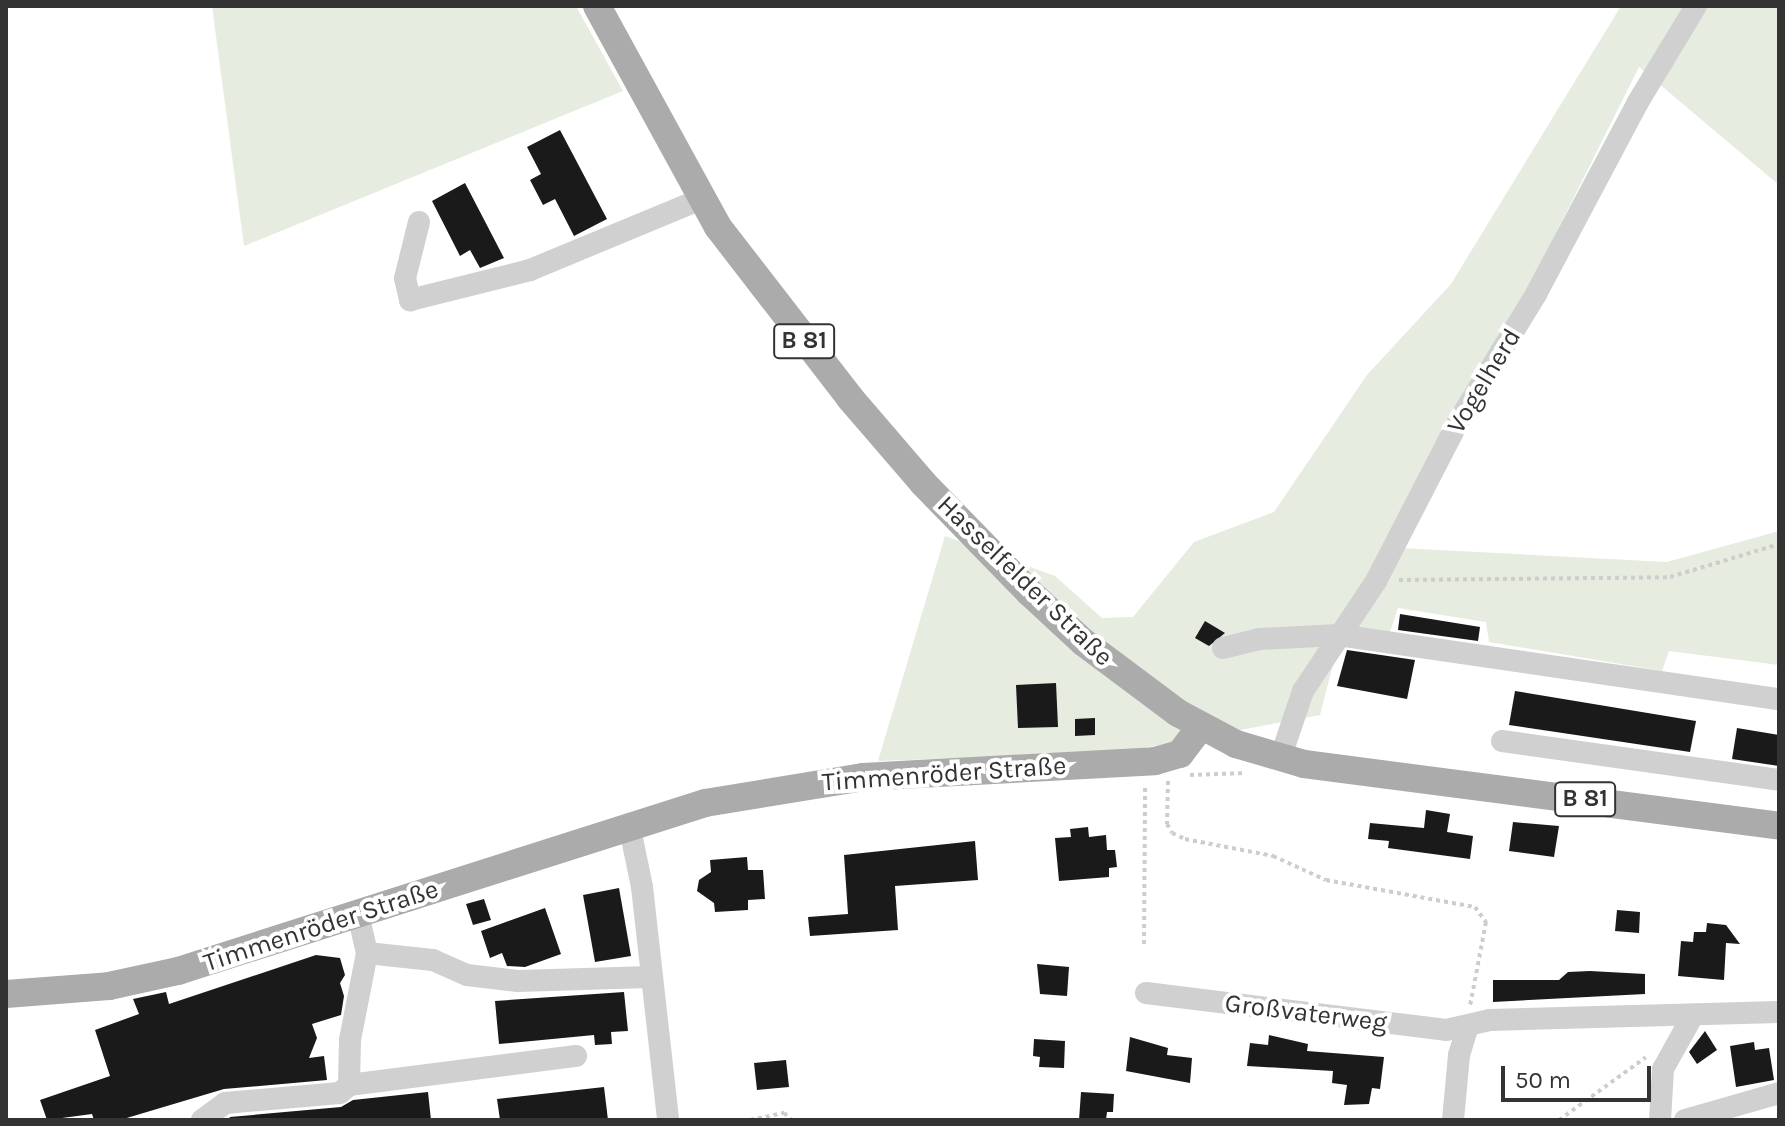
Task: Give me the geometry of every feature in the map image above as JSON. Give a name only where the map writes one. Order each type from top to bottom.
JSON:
[{"type":"main road","name":"Hasselfelder Straße","points":[[597,6],[701,199],[764,291],[948,510],[1083,642],[1200,727],[1280,759],[1779,826]]},
{"type":"main road","name":"Timmenröder Straße","points":[[6,994],[97,988],[155,977],[358,914],[629,824],[811,782],[1156,769],[1180,754],[1200,727]]},
{"type":"street","name":"Vogelherd","points":[[1280,759],[1303,691],[1376,581],[1458,422],[1543,282],[1638,102],[1696,6]]},
{"type":"street","points":[[419,222],[405,278],[410,300],[530,270],[701,199]]},
{"type":"street","points":[[1223,648],[1259,639],[1338,635],[1779,699]]},
{"type":"street","points":[[1502,741],[1779,780]]},
{"type":"street","points":[[629,824],[642,887],[668,1120]]},
{"type":"street","points":[[349,1085],[350,1040],[367,953],[358,914]]},
{"type":"street","points":[[367,953],[433,960],[467,975],[518,981],[650,977]]},
{"type":"street","name":"Großvaterweg","points":[[1146,993],[1446,1030],[1467,1028],[1490,1020],[1692,1017],[1779,1012]]},
{"type":"street","points":[[1660,1120],[1663,1069],[1692,1017]]},
{"type":"street","points":[[1453,1120],[1459,1055],[1467,1028]]},
{"type":"street","points":[[202,1120],[225,1103],[340,1093],[349,1085],[576,1056]]},
{"type":"street","points":[[1685,1120],[1779,1093]]},
{"type":"path","points":[[1376,581],[1670,577],[1779,544]]},
{"type":"path","points":[[1144,944],[1156,769]]},
{"type":"path","points":[[1156,769],[1167,824],[1185,839],[1273,856],[1326,880],[1475,907],[1484,914],[1481,964],[1467,1028]]},
{"type":"path","points":[[1559,1120],[1649,1055]]},
{"type":"path","points":[[750,1120],[784,1113],[792,1120]]},
{"type":"shaded area","points":[[212,6],[576,6],[623,91],[244,246]]},
{"type":"shaded area","points":[[1621,6],[1779,6],[1779,185],[1639,67],[1541,263],[1381,547],[1667,562],[1779,531],[1779,665],[1669,651],[1662,671],[1489,642],[1486,622],[1398,608],[1390,632],[1337,649],[1320,715],[1122,752],[878,761],[945,536],[1055,576],[1102,618],[1133,617],[1194,542],[1274,512],[1367,375],[1451,284]]},
{"type":"building","points":[[560,130],[607,219],[574,236],[555,199],[543,205],[530,180],[541,174],[527,147]]},
{"type":"building","points":[[465,183],[504,258],[480,268],[470,250],[460,256],[432,201]]},
{"type":"building","points":[[1400,614],[1480,627],[1478,641],[1398,630]]},
{"type":"building","points":[[1205,621],[1225,633],[1209,646],[1195,638]]},
{"type":"building","points":[[1347,650],[1415,660],[1407,699],[1337,686]]},
{"type":"building","points":[[1056,683],[1058,727],[1018,728],[1016,685]]},
{"type":"building","points":[[1515,691],[1696,721],[1690,752],[1509,725]]},
{"type":"building","points":[[1095,718],[1095,735],[1075,736],[1075,719]]},
{"type":"building","points":[[1737,728],[1779,735],[1779,766],[1732,759]]},
{"type":"building","points":[[1426,810],[1450,814],[1447,832],[1473,836],[1470,859],[1388,848],[1389,841],[1368,839],[1370,823],[1424,828]]},
{"type":"building","points":[[1513,822],[1559,826],[1554,857],[1509,851]]},
{"type":"building","points":[[1088,827],[1089,837],[1106,835],[1107,850],[1115,850],[1117,867],[1109,868],[1109,877],[1059,881],[1055,838],[1071,837],[1070,829]]},
{"type":"building","points":[[975,841],[978,880],[895,886],[898,930],[810,936],[808,917],[848,914],[844,855]]},
{"type":"building","points":[[747,857],[748,870],[763,870],[765,899],[748,900],[748,910],[715,912],[714,903],[697,891],[699,880],[711,872],[710,860]]},
{"type":"building","points":[[619,888],[631,956],[595,962],[583,895]]},
{"type":"building","points":[[484,899],[491,920],[473,925],[466,904]]},
{"type":"building","points":[[545,908],[561,954],[525,967],[507,966],[502,953],[490,958],[481,931]]},
{"type":"building","points":[[1617,910],[1640,912],[1639,933],[1615,931]]},
{"type":"building","points":[[1707,923],[1726,925],[1740,944],[1726,943],[1724,980],[1678,976],[1681,941],[1693,942],[1694,932],[1706,932]]},
{"type":"building","points":[[316,955],[340,958],[345,975],[340,983],[344,996],[341,1015],[312,1024],[317,1038],[309,1058],[324,1056],[327,1080],[224,1089],[120,1120],[94,1120],[92,1114],[47,1120],[40,1100],[110,1076],[95,1030],[139,1014],[133,999],[166,992],[169,1004]]},
{"type":"building","points":[[1037,964],[1069,967],[1067,996],[1040,994]]},
{"type":"building","points":[[1568,972],[1645,974],[1645,994],[1493,1002],[1493,980],[1559,980]]},
{"type":"building","points":[[624,992],[628,1031],[611,1032],[612,1044],[595,1045],[594,1035],[499,1044],[495,1001]]},
{"type":"building","points":[[1705,1031],[1717,1050],[1697,1064],[1689,1052]]},
{"type":"building","points":[[1269,1035],[1308,1044],[1307,1051],[1384,1057],[1380,1089],[1372,1088],[1369,1104],[1344,1105],[1347,1085],[1332,1083],[1333,1071],[1247,1066],[1250,1043],[1268,1045]]},
{"type":"building","points":[[1130,1037],[1168,1048],[1167,1055],[1192,1058],[1190,1083],[1126,1071]]},
{"type":"building","points":[[1034,1039],[1065,1041],[1064,1068],[1039,1067],[1040,1057],[1033,1056]]},
{"type":"building","points":[[1754,1042],[1755,1050],[1769,1048],[1774,1080],[1736,1087],[1730,1046]]},
{"type":"building","points":[[786,1060],[789,1087],[757,1090],[754,1063]]},
{"type":"building","points":[[604,1087],[608,1120],[500,1120],[497,1099]]},
{"type":"building","points":[[428,1092],[431,1120],[228,1120],[230,1117],[341,1107],[353,1100]]},
{"type":"building","points":[[1081,1092],[1114,1094],[1113,1112],[1107,1112],[1106,1120],[1079,1120]]}]
